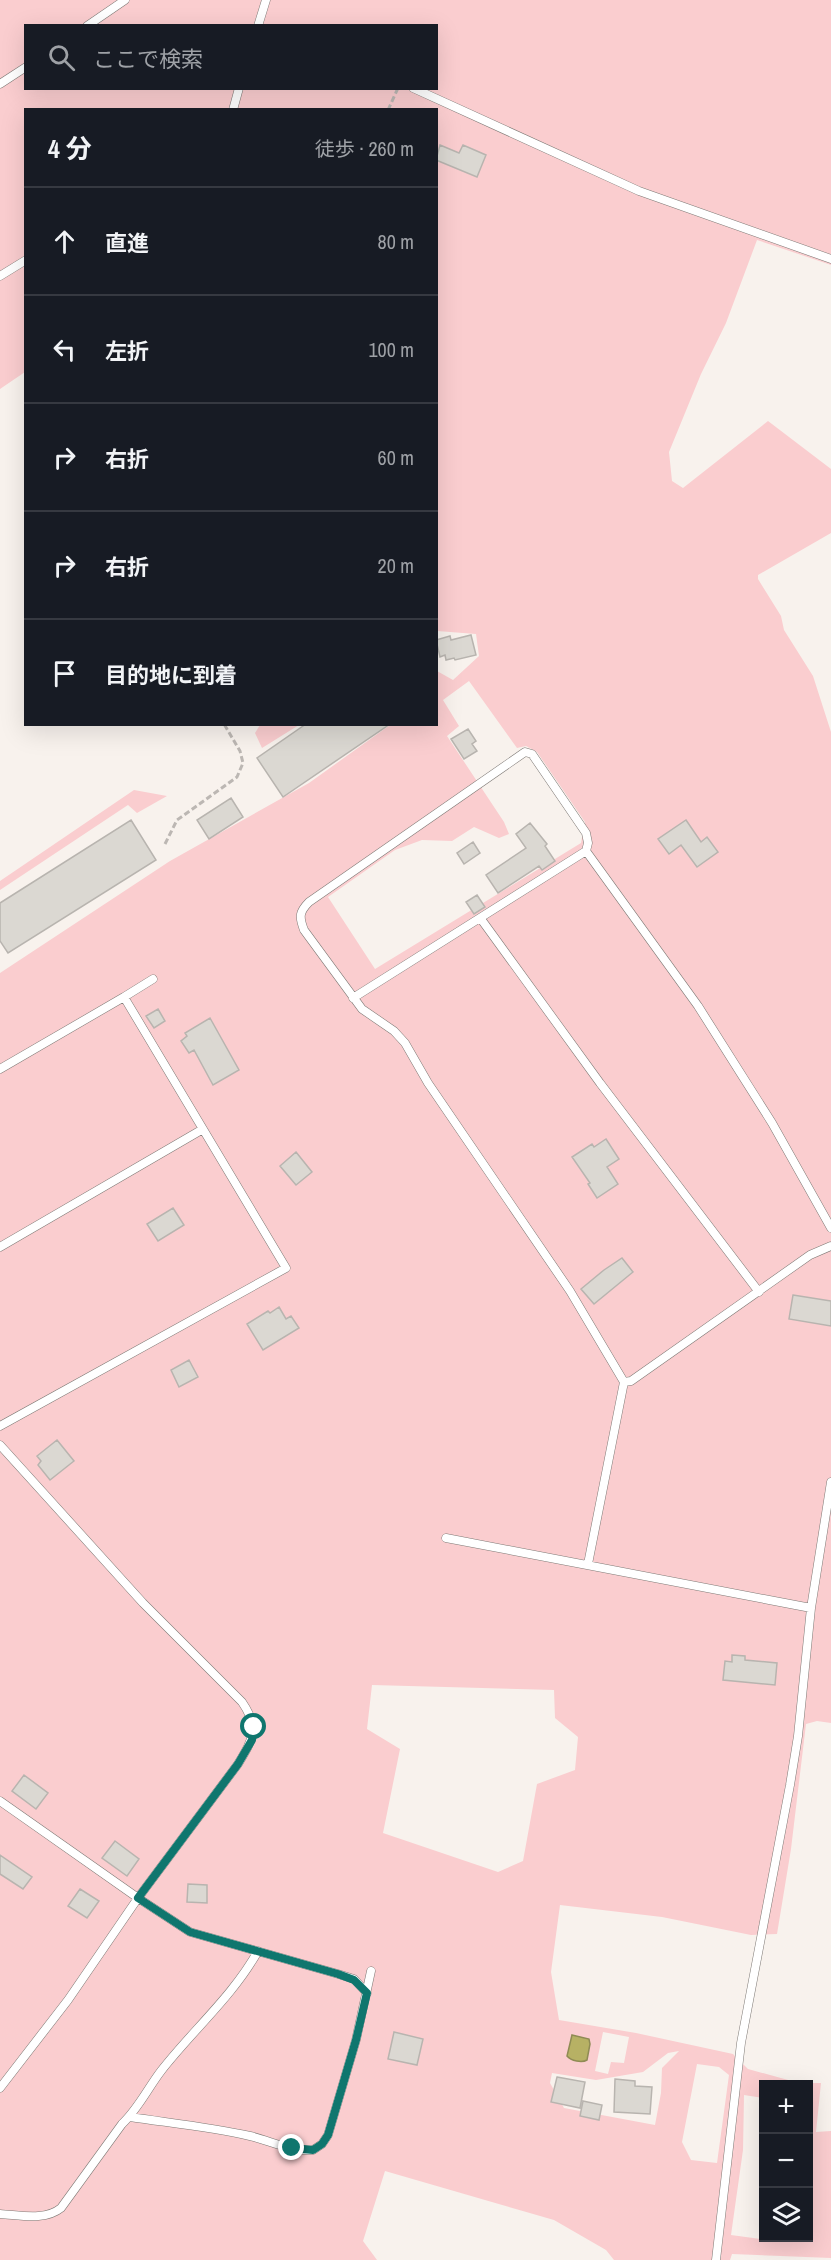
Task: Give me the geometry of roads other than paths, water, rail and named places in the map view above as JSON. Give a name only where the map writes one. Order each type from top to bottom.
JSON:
[{"type":"lane","points":[[90,24],[125,0]]},
{"type":"lane","points":[[259,24],[266,0]]},
{"type":"lane","points":[[2,80],[24,68]]},
{"type":"lane","points":[[234,108],[238,90]]},
{"type":"lane","points":[[417,90],[639,191],[831,259]]},
{"type":"lane","points":[[0,276],[24,261]]},
{"type":"lane","points":[[352,998],[586,852],[588,843],[586,833],[532,754],[525,752],[309,902],[301,910],[299,918],[304,930],[352,998],[362,1009],[394,1031],[405,1043],[428,1083],[570,1291],[624,1382],[588,1564]]},
{"type":"lane","points":[[586,852],[698,1006],[772,1123],[831,1228]]},
{"type":"lane","points":[[481,919],[600,1083],[759,1292]]},
{"type":"lane","points":[[0,1069],[153,979]]},
{"type":"lane","points":[[0,1426],[286,1268],[124,997]]},
{"type":"lane","points":[[0,1246],[203,1129]]},
{"type":"lane","points":[[624,1382],[631,1381],[810,1255],[831,1246]]},
{"type":"lane","points":[[0,1444],[143,1603],[242,1701],[254,1727],[252,1740],[238,1764],[138,1898],[68,2000],[0,2088]]},
{"type":"lane","points":[[716,2260],[741,2043],[798,1736],[811,1608],[831,1482]]},
{"type":"lane","points":[[446,1538],[811,1608]]},
{"type":"lane","points":[[0,1801],[190,1932],[354,1980],[367,1993]]},
{"type":"lane","points":[[0,2214],[53,2215],[61,2208],[160,2072],[245,1974],[258,1951]]},
{"type":"lane","points":[[130,2116],[251,2137],[292,2148],[313,2150],[322,2144],[328,2135],[356,2040],[371,1971]]}]
